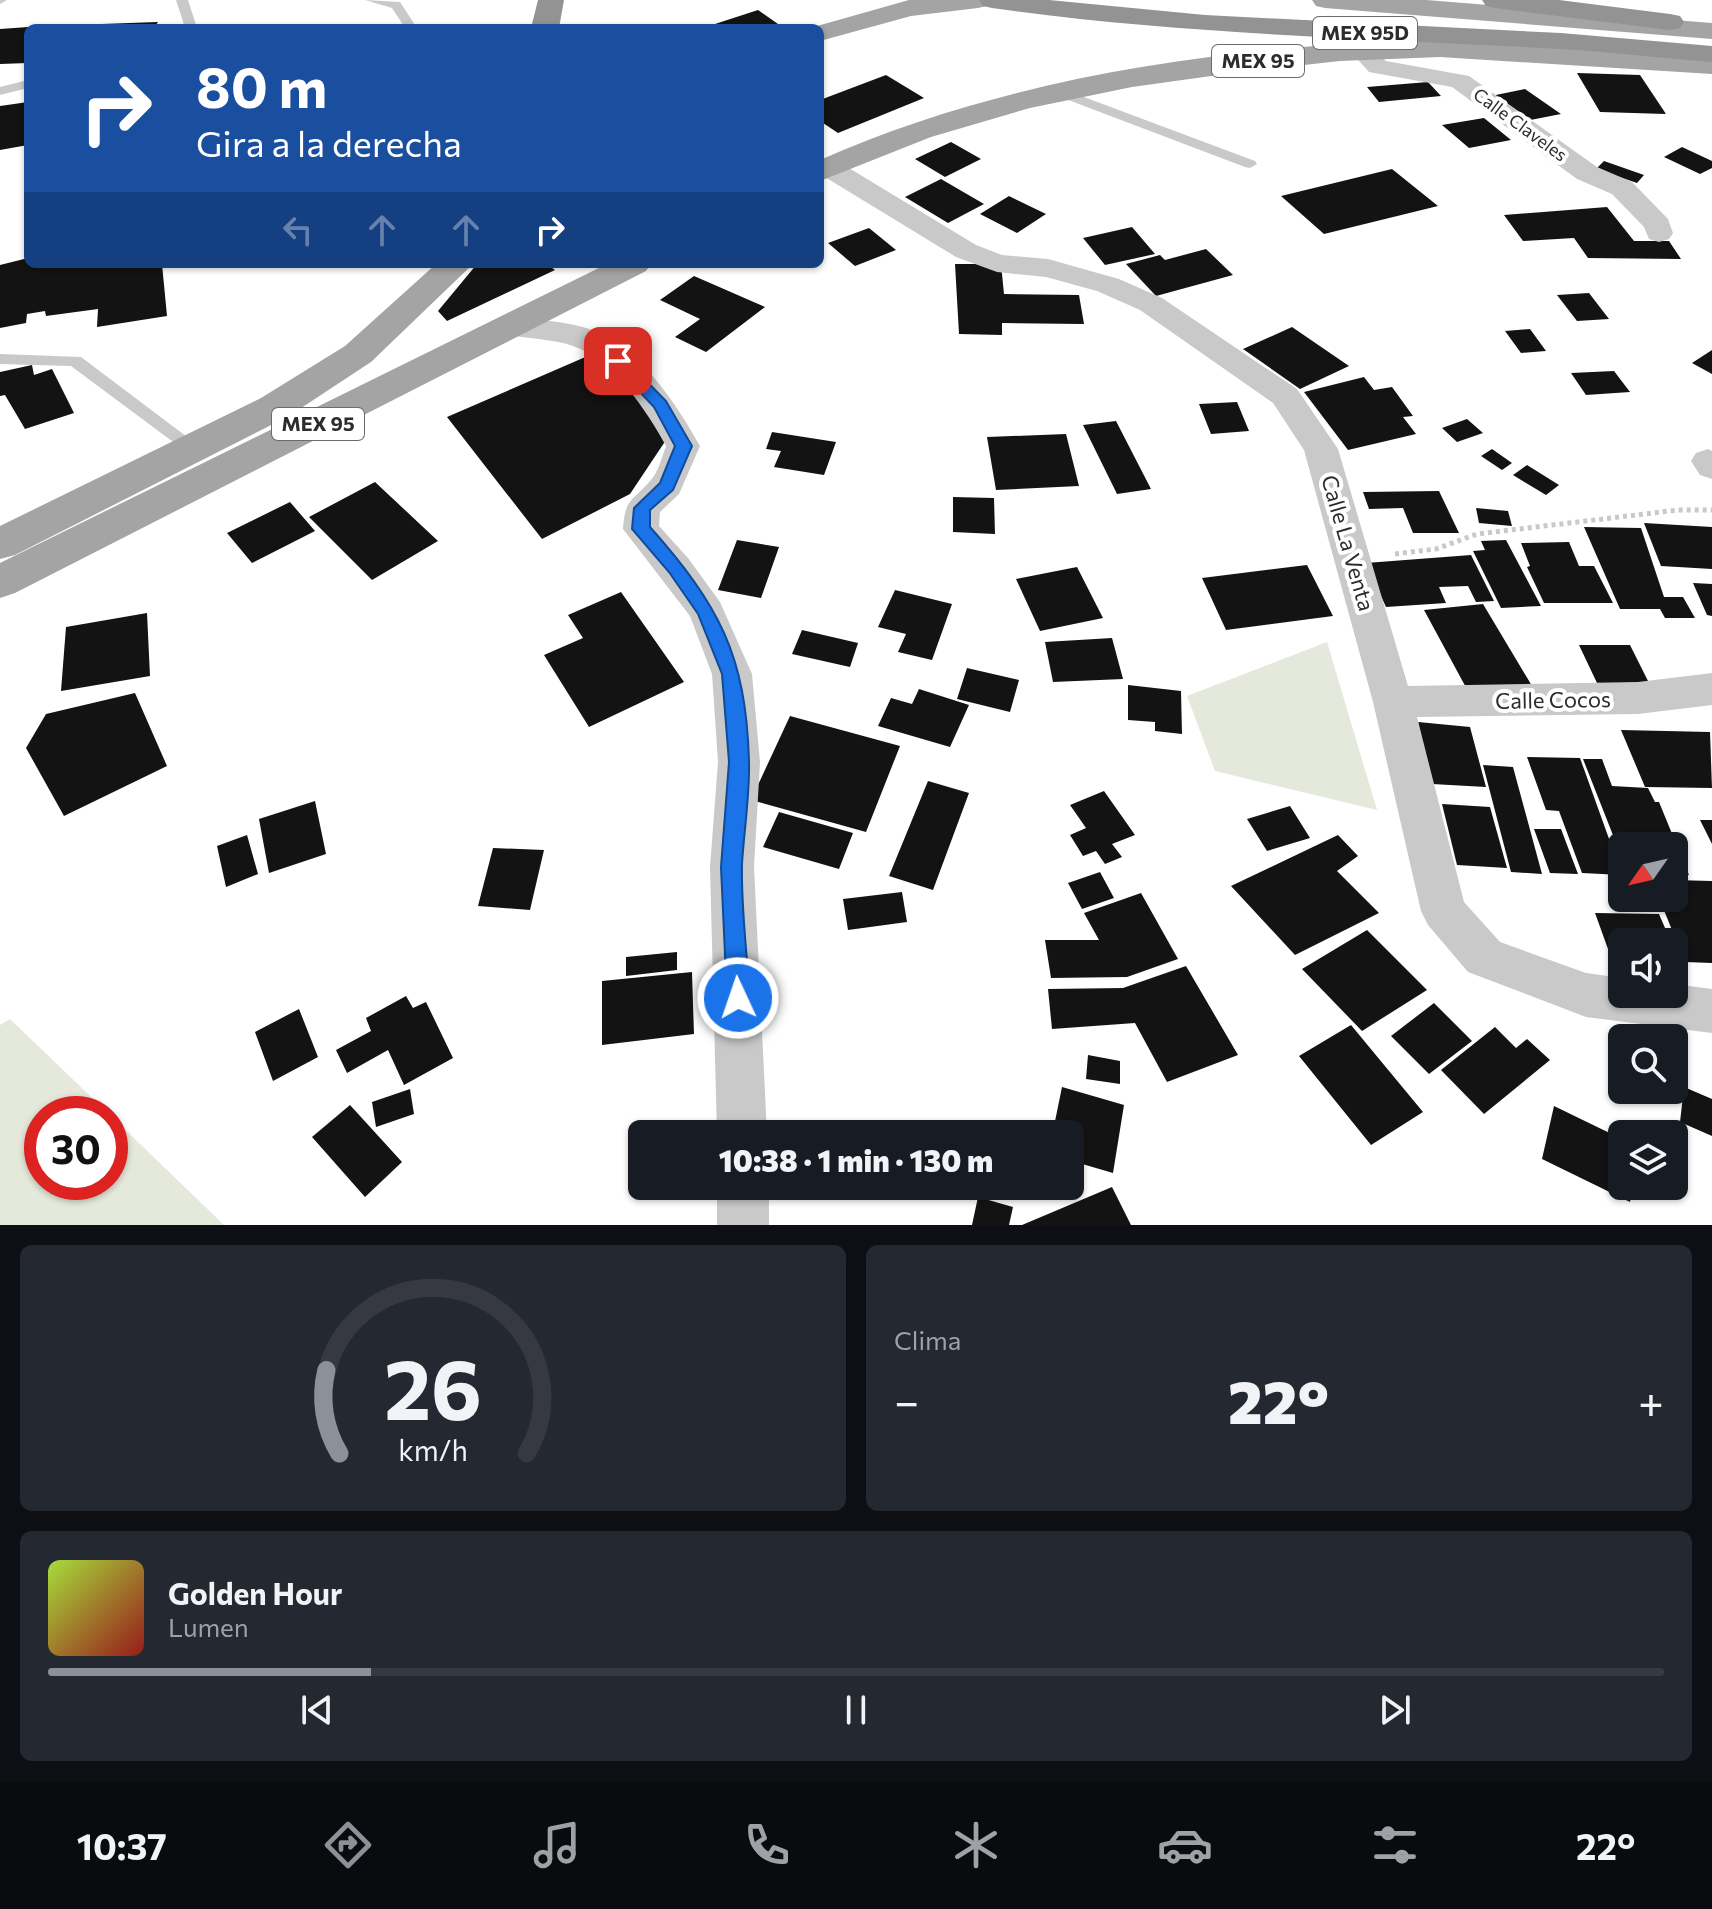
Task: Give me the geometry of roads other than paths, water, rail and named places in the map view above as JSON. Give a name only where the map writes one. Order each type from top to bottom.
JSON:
[{"type":"highway","points":[[546,24],[551,0]]},
{"type":"highway","points":[[1495,0],[1712,30]]},
{"type":"highway","name":"MEX 95D","points":[[1005,2],[1145,18],[1431,37],[1562,41],[1712,54]]},
{"type":"main road","points":[[824,32],[909,8],[978,0]]},
{"type":"main road","points":[[1325,0],[1712,30]]},
{"type":"main road","name":"MEX 95","points":[[825,170],[864,152],[971,114],[1060,92],[1173,71],[1362,51],[1439,49],[1712,65]]},
{"type":"main road","name":"MEX 95","points":[[0,544],[275,407],[358,354],[452,268]]},
{"type":"main road","name":"MEX 95","points":[[0,582],[626,268]]},
{"type":"street","name":"Calle Claveles","points":[[1362,51],[1378,67],[1460,81],[1587,173],[1622,188],[1658,225],[1659,233]]},
{"type":"street","name":"Calle La Venta","points":[[825,170],[966,251],[997,263],[1048,268],[1108,285],[1151,304],[1285,396],[1321,449],[1393,702],[1444,911],[1484,957],[1586,995],[1712,1011]]},
{"type":"street","points":[[509,326],[584,338],[618,361],[660,405],[683,446],[667,486],[642,508],[641,529],[675,567],[707,612],[732,674],[739,762],[732,867],[741,1120]]},
{"type":"street","name":"Calle Cocos","points":[[1393,702],[1638,698],[1712,689]]},
{"type":"street","points":[[743,1200],[743,1225]]},
{"type":"lane","points":[[182,0],[190,24]]},
{"type":"lane","points":[[371,0],[396,5],[408,24]]},
{"type":"lane","points":[[0,91],[24,85]]},
{"type":"lane","points":[[1060,92],[1250,164]]},
{"type":"lane","points":[[0,359],[75,361],[194,449]]}]
